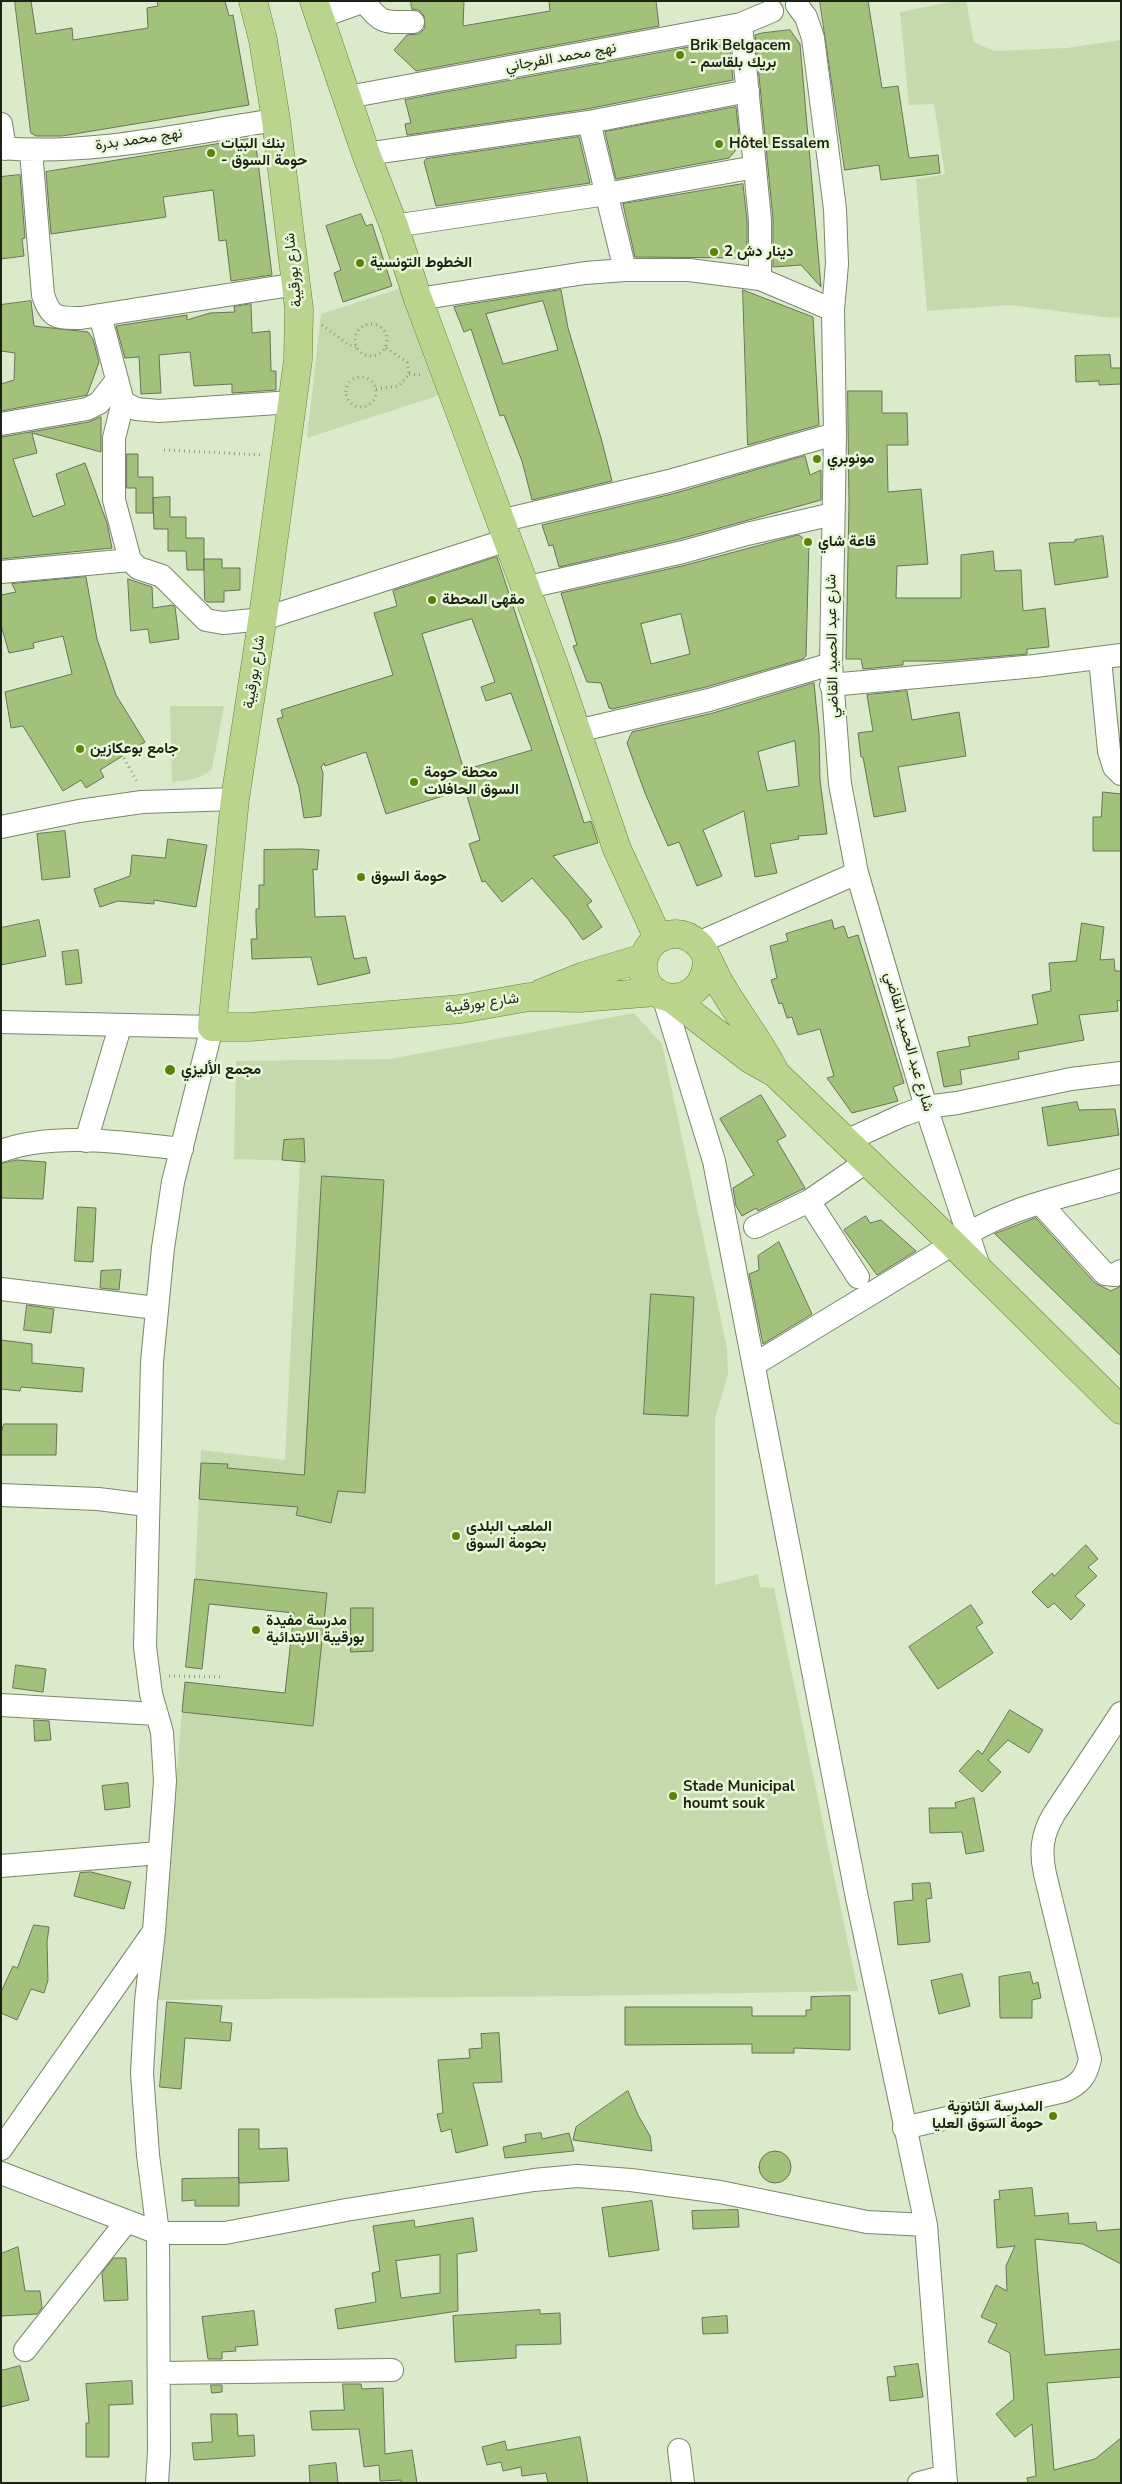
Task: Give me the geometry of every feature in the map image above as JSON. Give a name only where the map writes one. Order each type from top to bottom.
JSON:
[{"type":"main road","name":"شارع بورقيبة","points":[[253,1],[263,40],[276,120],[298,297],[298,360],[263,620],[235,798],[212,1027],[250,1027],[461,1009],[529,997],[651,948]]},
{"type":"main road","points":[[317,9],[418,299],[577,731],[651,948]]},
{"type":"main road","points":[[775,1073],[766,1054],[730,1000],[703,953],[686,936],[672,933],[651,948],[643,971],[647,983],[750,1059],[775,1073],[866,1162],[960,1238],[981,1272],[1121,1410]]},
{"type":"main road","points":[[663,995],[682,997],[693,993],[701,984],[706,974],[703,953]]},
{"type":"main road","name":"شارع بورقيبة","points":[[529,997],[580,998],[663,995]]},
{"type":"street","points":[[317,9],[365,2],[375,17],[385,22],[413,22]]},
{"type":"street","name":"نهج محمد الفرجاني","points":[[348,97],[741,24],[765,6],[790,9],[799,3]]},
{"type":"street","name":"شارع عبد الحميد القاضي","points":[[799,3],[813,38],[834,199],[837,264],[833,310],[835,434],[831,674],[840,784],[857,873],[900,1012],[960,1238]]},
{"type":"street","points":[[741,24],[760,220],[760,279]]},
{"type":"street","points":[[366,154],[589,122],[748,91]]},
{"type":"street","name":"نهج محمد بدرة","points":[[3,149],[30,151],[104,146],[276,120]]},
{"type":"street","points":[[589,122],[625,270]]},
{"type":"street","points":[[1,124],[3,149]]},
{"type":"street","points":[[30,151],[42,295],[48,309],[60,318],[298,297]]},
{"type":"street","points":[[394,226],[606,194],[755,167]]},
{"type":"street","points":[[418,299],[538,279],[625,270],[689,270],[760,279],[833,310]]},
{"type":"street","points":[[100,315],[120,391],[114,438],[114,500],[130,560],[138,568],[162,576],[206,620],[223,623],[263,620],[503,530],[835,434]]},
{"type":"street","points":[[120,391],[136,409],[159,411],[292,402]]},
{"type":"street","points":[[1,424],[87,409],[120,391]]},
{"type":"street","points":[[524,588],[683,552],[747,534],[833,514]]},
{"type":"street","points":[[1,572],[130,560]]},
{"type":"street","points":[[577,731],[831,674],[1110,657],[1109,751],[1114,767],[1121,774]]},
{"type":"street","points":[[1,827],[79,811],[142,802],[235,798]]},
{"type":"street","points":[[703,953],[857,873]]},
{"type":"street","points":[[663,995],[714,1161],[755,1364],[857,1898],[904,2128],[920,2188],[926,2225],[945,2479],[919,2483]]},
{"type":"street","points":[[1,1022],[212,1027],[173,1182],[156,1308],[152,1362],[144,1619],[148,1677],[162,1732],[165,1781],[154,1931],[146,2000],[142,2073],[148,2155],[158,2233],[159,2452],[156,2483]]},
{"type":"street","points":[[86,1140],[120,1026]]},
{"type":"street","points":[[846,1141],[903,1115],[926,1107],[957,1103],[1072,1079],[1121,1073]]},
{"type":"street","points":[[1,1151],[32,1142],[86,1140],[182,1149]]},
{"type":"street","points":[[755,1227],[809,1201],[866,1162]]},
{"type":"street","points":[[755,1364],[991,1220],[1121,1180]]},
{"type":"street","points":[[809,1201],[858,1277]]},
{"type":"street","points":[[1041,1204],[1105,1274],[1115,1275],[1121,1272]]},
{"type":"street","points":[[1,1289],[156,1308]]},
{"type":"street","points":[[1,1495],[98,1499],[147,1505]]},
{"type":"street","points":[[1,1705],[156,1714]]},
{"type":"street","points":[[904,2128],[1064,2091],[1077,2085],[1087,2074],[1090,2059],[1043,1866],[1042,1843],[1046,1828],[1054,1814],[1121,1713]]},
{"type":"street","points":[[1,1866],[159,1853]]},
{"type":"street","points":[[1,2149],[154,1931]]},
{"type":"street","points":[[1,2173],[158,2233],[225,2233],[356,2208],[534,2180],[577,2176],[631,2180],[720,2192],[867,2222],[926,2225]]},
{"type":"street","points":[[25,2350],[127,2221]]},
{"type":"street","points":[[159,2373],[392,2370]]},
{"type":"street","points":[[679,2450],[684,2483]]},
{"type":"path","points":[[298,297],[339,338],[356,347],[365,355],[371,356],[382,353],[387,343],[386,332],[377,325],[372,324],[362,327],[358,331],[355,342],[356,347]]},
{"type":"path","points":[[376,389],[400,386],[410,374],[408,362],[386,348]]},
{"type":"path","points":[[358,377],[368,378],[376,389],[374,401],[365,407],[354,406],[347,398],[346,393],[349,383],[358,377]]},
{"type":"path","points":[[164,450],[286,457]]},
{"type":"path","points":[[148,1677],[186,1675],[221,1677]]},
{"type":"green space","points":[[955,1],[966,1],[974,42],[994,51],[1067,48],[1121,40],[1121,317],[1112,318],[1010,305],[927,311],[916,179],[945,174],[934,104],[909,105],[900,12]]},
{"type":"green space","points":[[401,288],[440,395],[307,438],[321,314]]},
{"type":"green space","points":[[170,706],[224,706],[212,769],[193,779],[172,782]]},
{"type":"green space","name":"الملعب البلدي بحومة السوق","points":[[634,1013],[662,1044],[727,1348],[728,1374],[715,1418],[715,1585],[758,1574],[760,1587],[774,1588],[858,1991],[157,2000],[182,1712],[313,1726],[327,1594],[195,1579],[201,1450],[285,1460],[300,1161],[234,1159],[236,1061],[390,1059]]},
{"type":"building","points":[[15,1],[31,1],[36,34],[72,28],[73,40],[148,28],[147,8],[158,6],[157,1],[225,1],[229,16],[233,15],[249,105],[62,136],[36,136],[31,133]]},
{"type":"building","points":[[411,1],[464,1],[463,26],[550,11],[549,1],[656,1],[659,26],[416,71],[394,50],[407,35],[419,34],[425,28],[424,16],[419,10],[412,9]]},
{"type":"building","points":[[820,1],[868,1],[882,88],[898,86],[909,158],[938,155],[940,173],[881,180],[879,165],[845,170]]},
{"type":"building","points":[[790,30],[800,44],[821,287],[801,265],[773,267],[773,219],[755,35]]},
{"type":"building","points":[[729,40],[733,80],[587,109],[407,135],[405,124],[411,123],[405,100]]},
{"type":"building","points":[[736,107],[740,145],[729,158],[616,179],[605,132]]},
{"type":"building","points":[[579,137],[590,183],[436,206],[424,162],[426,159]]},
{"type":"building","points":[[255,138],[272,275],[231,281],[226,240],[219,241],[213,190],[163,197],[166,217],[51,234],[46,172]]},
{"type":"building","points":[[20,175],[25,238],[22,239],[24,256],[1,259],[1,177]]},
{"type":"building","points":[[743,184],[747,221],[747,258],[635,257],[623,204]]},
{"type":"building","name":"الخطوط التونسية","points":[[361,214],[366,226],[372,224],[392,286],[343,302],[334,273],[341,270],[326,226]]},
{"type":"building","points":[[561,290],[568,328],[612,481],[532,500],[522,461],[504,415],[500,416],[471,329],[464,332],[454,307]],"holes":[[[543,301],[558,350],[503,364],[486,314]]]},
{"type":"building","points":[[743,290],[813,317],[819,425],[748,445]]},
{"type":"building","points":[[31,301],[34,326],[88,332],[93,339],[99,362],[87,395],[1,411],[1,384],[14,380],[15,353],[1,351],[1,305]]},
{"type":"building","points":[[251,304],[252,333],[270,331],[271,371],[276,371],[276,390],[232,393],[232,384],[194,386],[190,352],[159,355],[161,393],[141,394],[139,357],[125,358],[116,326],[187,315],[187,320],[210,313],[235,312],[234,307]]},
{"type":"building","points":[[1110,355],[1111,368],[1121,368],[1121,384],[1099,385],[1099,381],[1076,382],[1075,356]]},
{"type":"building","points":[[848,391],[882,391],[882,413],[907,413],[908,445],[887,445],[888,492],[921,489],[928,564],[897,566],[896,598],[961,598],[961,555],[993,551],[995,571],[1021,570],[1023,611],[1045,608],[1049,647],[1027,649],[1027,654],[945,661],[903,661],[903,665],[863,669],[861,659],[846,659],[849,503]]},
{"type":"building","points":[[101,417],[101,452],[32,433],[37,453],[13,459],[33,517],[65,505],[56,474],[85,463],[107,523],[112,548],[1,559],[1,437],[89,422]]},
{"type":"building","points":[[127,454],[138,454],[138,477],[153,477],[153,513],[136,513],[136,488],[127,488]]},
{"type":"building","points":[[805,456],[810,475],[821,470],[821,500],[680,539],[559,567],[553,545],[549,546],[542,525],[672,494]]},
{"type":"building","points":[[170,497],[170,517],[186,517],[186,538],[204,538],[204,570],[187,570],[186,551],[168,551],[168,529],[154,529],[153,498]]},
{"type":"building","points":[[799,535],[809,543],[806,656],[803,659],[706,687],[612,709],[609,708],[601,683],[587,682],[573,646],[577,645],[561,593],[686,565]],"holes":[[[681,614],[690,654],[651,664],[641,624]]]},
{"type":"building","points":[[1103,536],[1108,577],[1055,585],[1049,543],[1075,542],[1075,540]]},
{"type":"building","points":[[497,557],[584,823],[591,821],[598,843],[553,856],[592,901],[587,905],[602,927],[583,940],[568,919],[532,878],[502,902],[485,881],[482,882],[469,844],[480,840],[465,789],[386,814],[366,752],[325,766],[324,763],[321,767],[323,773],[321,816],[304,818],[299,787],[277,719],[283,717],[281,710],[393,675],[374,613],[397,606],[393,591]],"holes":[[[472,619],[495,682],[481,687],[486,701],[511,693],[532,750],[464,770],[422,634]]]},
{"type":"building","points":[[204,559],[222,559],[222,568],[240,568],[240,590],[224,591],[224,602],[207,602],[205,600]]},
{"type":"building","points":[[86,577],[97,639],[116,695],[145,742],[100,770],[104,777],[86,788],[81,780],[63,791],[23,726],[11,728],[5,692],[72,674],[63,636],[33,643],[34,648],[9,653],[1,625],[1,595],[16,592],[12,584]]},
{"type":"building","points":[[128,579],[152,587],[153,608],[173,605],[175,607],[179,639],[150,643],[148,629],[131,631]]},
{"type":"building","points":[[814,683],[819,734],[820,780],[827,834],[798,836],[799,839],[770,844],[777,873],[755,877],[744,811],[703,830],[722,876],[697,886],[679,842],[668,846],[645,793],[627,743],[632,732],[713,713]],"holes":[[[795,741],[799,786],[767,791],[758,752]]]},
{"type":"building","points":[[907,691],[912,720],[959,712],[966,756],[898,767],[906,811],[874,817],[863,757],[861,757],[858,733],[873,731],[867,695]]},
{"type":"building","points":[[1103,792],[1121,794],[1121,851],[1093,851],[1093,817],[1101,817]]},
{"type":"building","points":[[65,831],[70,877],[42,880],[37,834]]},
{"type":"building","points":[[168,839],[207,845],[196,907],[154,900],[154,904],[118,901],[100,907],[94,889],[130,876],[132,855],[165,858]]},
{"type":"building","points":[[264,850],[319,850],[317,870],[313,869],[315,917],[345,916],[354,959],[366,957],[370,973],[318,985],[311,957],[252,959],[251,939],[257,939],[256,909],[259,909],[259,885],[264,885]]},
{"type":"building","points":[[39,920],[46,956],[1,965],[1,928]]},
{"type":"building","points":[[832,920],[834,929],[844,926],[848,938],[858,935],[904,1083],[893,1087],[898,1101],[852,1113],[827,1078],[834,1076],[820,1029],[798,1035],[792,1017],[787,1018],[782,1003],[779,1004],[771,980],[777,978],[770,946],[788,941],[786,934]]},
{"type":"building","points":[[1082,923],[1104,927],[1100,960],[1114,959],[1115,971],[1121,971],[1121,1000],[1117,1001],[1118,1011],[1079,1015],[1084,1040],[1018,1052],[1019,1059],[960,1070],[962,1084],[944,1087],[937,1052],[970,1046],[968,1037],[1038,1024],[1032,995],[1051,991],[1049,963],[1076,961]]},
{"type":"building","points":[[78,950],[82,983],[66,985],[62,952]]},
{"type":"building","points":[[761,1095],[786,1136],[777,1141],[805,1188],[758,1211],[756,1208],[742,1216],[736,1206],[733,1188],[754,1175],[720,1119]]},
{"type":"building","points":[[1077,1102],[1079,1110],[1115,1109],[1119,1135],[1048,1146],[1042,1108]]},
{"type":"building","points":[[304,1139],[305,1162],[282,1160],[284,1140]]},
{"type":"building","points":[[17,1160],[46,1162],[43,1199],[1,1198],[1,1164]]},
{"type":"building","points":[[322,1176],[384,1180],[365,1493],[338,1491],[331,1523],[296,1515],[298,1507],[199,1499],[201,1463],[228,1464],[227,1468],[304,1475]]},
{"type":"building","points":[[78,1207],[96,1208],[93,1262],[75,1261]]},
{"type":"building","points":[[866,1216],[870,1223],[881,1220],[916,1251],[877,1275],[844,1230]]},
{"type":"building","points":[[1036,1218],[1095,1283],[1111,1291],[1121,1286],[1121,1356],[995,1234]]},
{"type":"building","points":[[779,1242],[812,1314],[763,1344],[749,1274],[759,1270],[758,1256]]},
{"type":"building","points":[[121,1270],[119,1290],[100,1288],[101,1271]]},
{"type":"building","points":[[651,1294],[694,1297],[688,1416],[644,1414]]},
{"type":"building","points":[[27,1305],[54,1309],[51,1333],[24,1330]]},
{"type":"building","points":[[1,1340],[32,1344],[32,1363],[84,1368],[82,1392],[21,1387],[20,1391],[1,1389]]},
{"type":"building","points":[[4,1424],[57,1424],[56,1455],[1,1455],[1,1434]]},
{"type":"building","points":[[1086,1545],[1098,1559],[1088,1567],[1097,1576],[1075,1596],[1085,1605],[1071,1620],[1054,1603],[1048,1608],[1032,1592],[1052,1573],[1054,1576]]},
{"type":"building","points":[[195,1579],[327,1593],[313,1726],[182,1712],[185,1682],[285,1693],[294,1613],[209,1604],[202,1669],[186,1667]]},
{"type":"building","points":[[971,1605],[983,1623],[976,1627],[993,1653],[938,1689],[909,1647]]},
{"type":"building","points":[[351,1608],[373,1608],[373,1651],[351,1652]]},
{"type":"building","points":[[16,1665],[46,1669],[43,1692],[13,1688]]},
{"type":"building","points":[[1010,1710],[1043,1730],[1029,1753],[1008,1740],[988,1760],[1001,1772],[982,1792],[959,1771],[978,1750],[982,1754]]},
{"type":"building","points":[[34,1720],[49,1721],[51,1740],[35,1741]]},
{"type":"building","points":[[128,1783],[130,1807],[105,1810],[102,1786]]},
{"type":"building","points":[[974,1798],[984,1851],[966,1854],[962,1832],[930,1833],[929,1808],[956,1808],[955,1803]]},
{"type":"building","points":[[91,1872],[131,1882],[124,1909],[74,1896],[80,1873]]},
{"type":"building","points":[[930,1883],[932,1898],[926,1899],[930,1942],[898,1945],[894,1902],[913,1900],[912,1884]]},
{"type":"building","points":[[34,1925],[49,1927],[47,1942],[48,1980],[44,1993],[31,1989],[17,2020],[1,2013],[1,1992],[13,1966],[17,1968]]},
{"type":"building","points":[[1030,1972],[1033,1984],[1038,1982],[1041,1998],[1032,2000],[1032,2018],[1000,2018],[999,1977]]},
{"type":"building","points":[[962,1974],[970,2006],[939,2014],[931,1981]]},
{"type":"building","points":[[850,1996],[850,2050],[794,2048],[794,2053],[752,2053],[752,2044],[625,2045],[625,2007],[752,2007],[752,2016],[806,2016],[806,2010],[811,2010],[811,1997]]},
{"type":"building","points":[[167,2002],[222,2006],[220,2022],[232,2023],[230,2041],[185,2038],[181,2089],[160,2087]]},
{"type":"building","points":[[499,2033],[502,2082],[473,2083],[488,2145],[456,2153],[451,2129],[441,2132],[437,2114],[443,2113],[438,2060],[470,2058],[469,2049],[482,2048],[481,2034]]},
{"type":"building","points":[[628,2091],[638,2115],[650,2136],[652,2151],[573,2140],[576,2127]]},
{"type":"building","points":[[239,2129],[259,2129],[259,2149],[287,2148],[289,2181],[239,2183]]},
{"type":"building","points":[[541,2133],[542,2139],[569,2133],[574,2151],[505,2158],[503,2147],[526,2142],[525,2135]]},
{"type":"building","points":[[775,2151],[787,2155],[791,2167],[787,2179],[775,2183],[763,2179],[759,2167],[763,2155]]},
{"type":"building","points":[[239,2178],[239,2206],[195,2206],[195,2200],[182,2201],[182,2179]]},
{"type":"building","points":[[1032,2188],[1035,2216],[1068,2213],[1069,2224],[1096,2222],[1097,2231],[1121,2229],[1121,2264],[1083,2244],[1035,2239],[1045,2355],[1121,2349],[1121,2377],[1047,2383],[1054,2470],[1095,2459],[1121,2438],[1121,2483],[1028,2483],[1027,2478],[1036,2476],[1032,2424],[1015,2437],[996,2414],[1014,2399],[1010,2353],[988,2342],[997,2324],[981,2317],[996,2285],[1007,2291],[1006,2266],[1015,2246],[997,2248],[994,2200],[1000,2199],[999,2191]]},
{"type":"building","points":[[652,2201],[659,2250],[609,2257],[602,2208]]},
{"type":"building","points":[[738,2210],[739,2227],[693,2229],[692,2211]]},
{"type":"building","points":[[473,2218],[477,2251],[457,2254],[458,2311],[338,2329],[335,2309],[376,2302],[372,2273],[380,2271],[373,2226],[414,2220],[415,2227]],"holes":[[[440,2255],[440,2293],[401,2298],[396,2261]]]},
{"type":"building","points":[[18,2247],[25,2291],[40,2291],[42,2308],[37,2314],[1,2316],[1,2254]]},
{"type":"building","points":[[114,2258],[126,2258],[128,2300],[104,2301],[102,2273]]},
{"type":"building","points":[[540,2310],[540,2314],[560,2313],[561,2344],[516,2345],[516,2358],[455,2362],[453,2316]]},
{"type":"building","points":[[254,2311],[258,2345],[235,2347],[236,2351],[222,2352],[222,2359],[208,2359],[202,2317]]},
{"type":"building","points":[[727,2316],[728,2333],[703,2334],[702,2318]]},
{"type":"building","points":[[918,2364],[923,2397],[890,2401],[887,2377],[896,2376],[894,2367]]},
{"type":"building","points":[[20,2366],[29,2400],[1,2407],[1,2371]]},
{"type":"building","points":[[132,2381],[133,2404],[109,2405],[109,2457],[86,2457],[86,2423],[89,2423],[86,2384]]},
{"type":"building","points":[[343,2384],[361,2384],[362,2389],[383,2388],[385,2454],[412,2450],[417,2483],[401,2483],[401,2480],[380,2481],[379,2465],[364,2467],[359,2429],[312,2430],[310,2411],[344,2410]]},
{"type":"building","points":[[211,2385],[222,2385],[222,2392],[212,2393]]},
{"type":"building","points":[[211,2414],[237,2414],[238,2436],[254,2435],[255,2456],[194,2460],[192,2443],[212,2442]]},
{"type":"building","points":[[580,2437],[588,2483],[548,2483],[546,2473],[522,2476],[521,2467],[503,2471],[501,2462],[487,2465],[482,2447],[505,2441],[507,2450]]},
{"type":"building","points":[[336,2463],[338,2483],[310,2483],[309,2466]]},
{"type":"place","name":"Brik Belgacem - بريك بلقاسم","points":[[680,55]]},
{"type":"place","name":"Hôtel Essalem","points":[[719,144]]},
{"type":"place","name":"بنك البيات - حومة السوق","points":[[211,153]]},
{"type":"place","name":"2 دينار دش","points":[[714,252]]},
{"type":"place","name":"الخطوط التونسية","points":[[360,263]]},
{"type":"place","name":"مونوبري","points":[[817,459]]},
{"type":"place","name":"قاعة شاي","points":[[808,542]]},
{"type":"place","name":"مقهى المحطة","points":[[432,600]]},
{"type":"place","name":"جامع بوعكازين","points":[[80,749]]},
{"type":"place","name":"محطة حومة السوق الحافلات","points":[[414,782]]},
{"type":"place","name":"حومة السوق","points":[[361,877]]},
{"type":"place","name":"مجمع الأليزي","points":[[170,1070]]},
{"type":"place","name":"الملعب البلدي بحومة السوق","points":[[456,1536]]},
{"type":"place","name":"مدرسة مفيدة بورقيبة الابتدائية","points":[[256,1630]]},
{"type":"place","name":"Stade Municipal houmt souk","points":[[673,1796]]},
{"type":"place","name":"المدرسة الثانوية حومة السوق العليا","points":[[1053,2116]]}]
